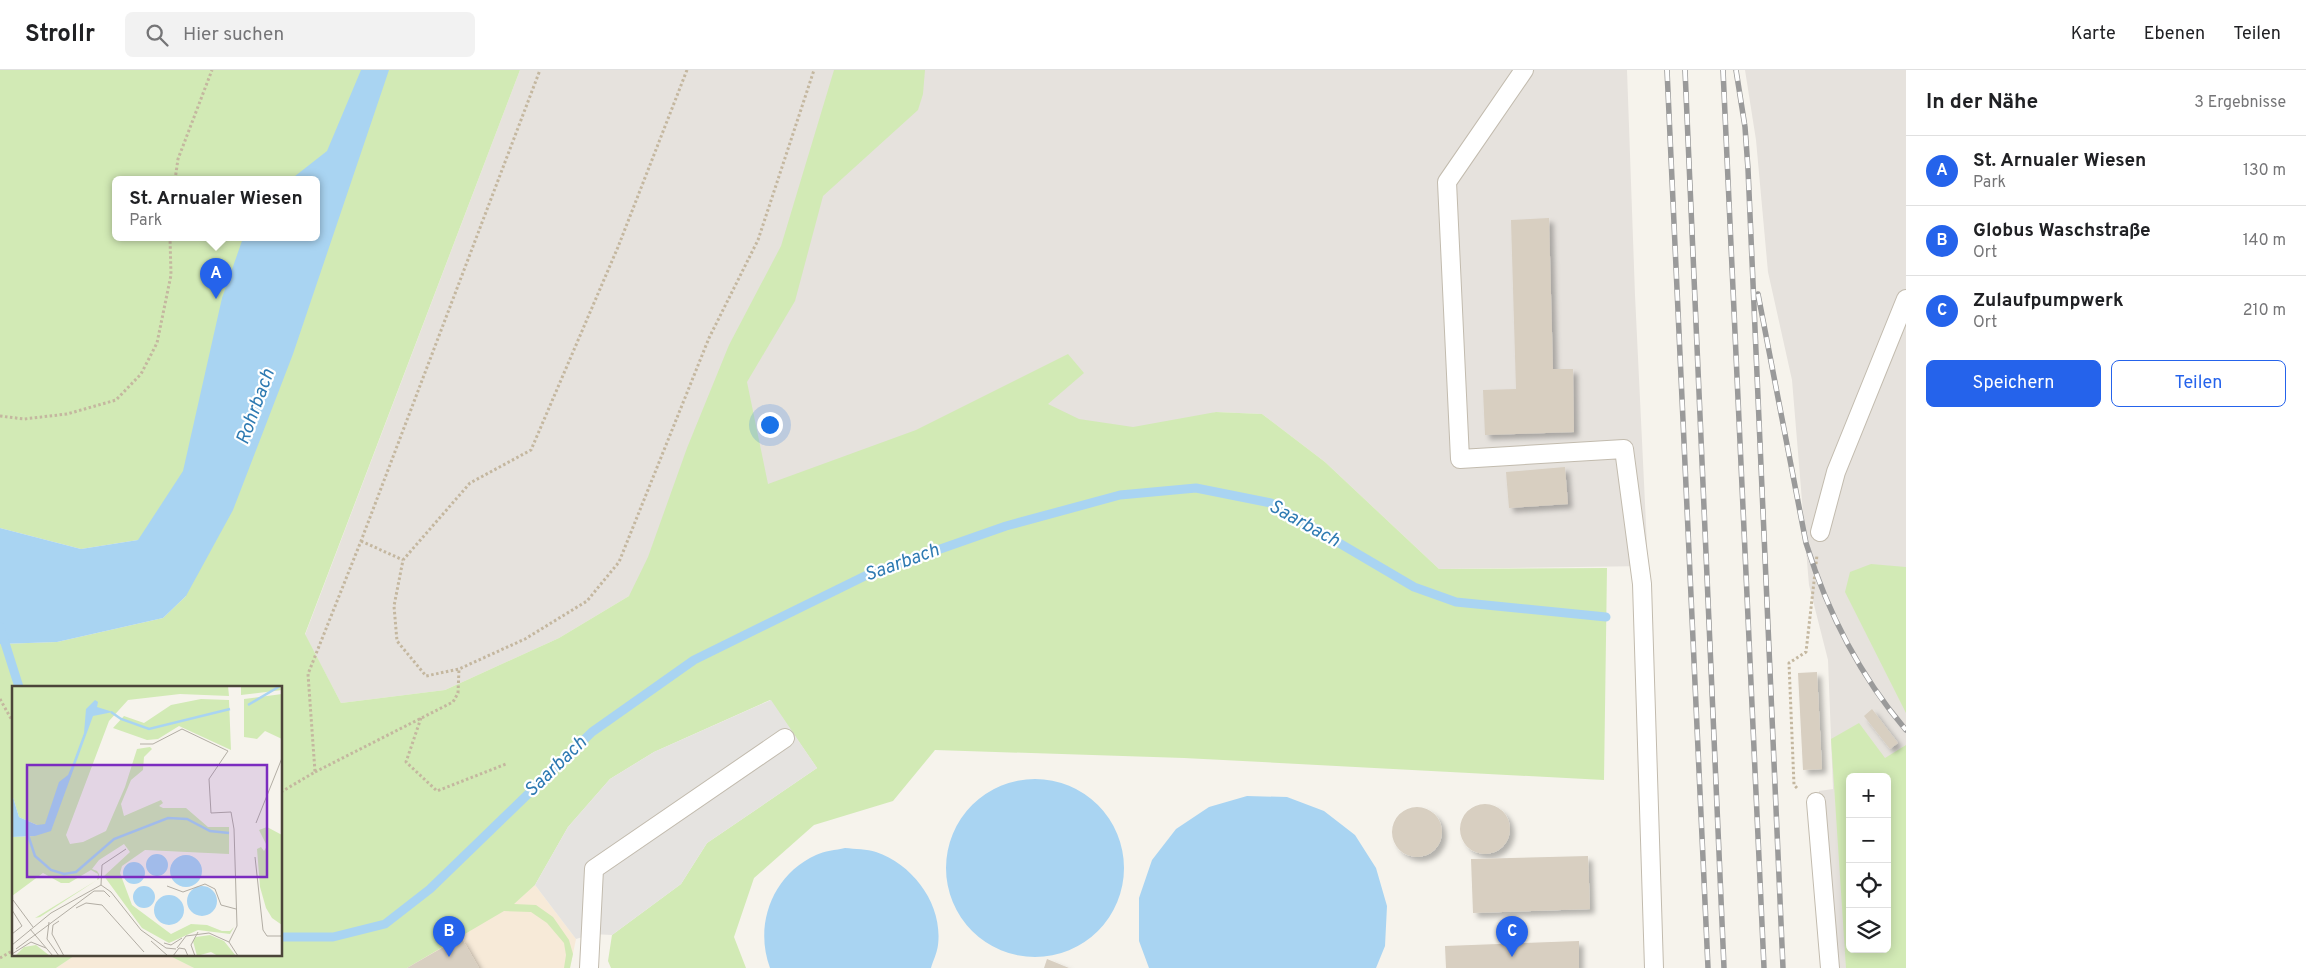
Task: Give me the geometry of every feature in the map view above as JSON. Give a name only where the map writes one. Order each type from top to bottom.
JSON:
[{"type":"lane","points":[[1524,70],[1447,182],[1460,459],[1624,449],[1642,584],[1654,968]]},
{"type":"lane","points":[[1820,532],[1836,472],[1906,299]]},
{"type":"lane","points":[[589,968],[594,870],[785,738]]},
{"type":"lane","points":[[1816,802],[1830,968]]},
{"type":"path","points":[[176,176],[178,159],[212,70]]},
{"type":"path","points":[[315,772],[308,674],[361,541],[540,70]]},
{"type":"path","points":[[687,70],[618,247],[531,450],[470,483],[403,560],[394,606],[397,641],[426,676],[459,669],[525,639],[587,601],[619,562],[709,338],[758,240],[814,70]]},
{"type":"path","points":[[0,416],[24,418],[67,414],[116,400],[142,374],[157,342],[171,275],[170,241]]},
{"type":"path","points":[[1816,802],[1794,785],[1789,663],[1806,652],[1820,532]]},
{"type":"path","points":[[361,541],[403,560]]},
{"type":"path","points":[[282,791],[315,772],[453,702],[458,693],[459,669]]},
{"type":"path","points":[[0,699],[12,720]]},
{"type":"path","points":[[422,717],[406,762],[437,791],[506,764]]},
{"type":"path","points":[[0,958],[12,951]]},
{"type":"shaded area","points":[[520,70],[1627,70],[1635,295],[1648,566],[1439,569],[1325,462],[1262,414],[1216,412],[629,596],[559,638],[445,690],[341,703],[305,635]]},
{"type":"shaded area","points":[[1745,70],[1906,70],[1906,968],[1827,968],[1819,791],[1833,789],[1828,660],[1809,585],[1792,380],[1768,272],[1756,140]]},
{"type":"shaded area","points":[[771,700],[817,768],[707,843],[681,884],[612,935],[592,934],[576,939],[535,885],[568,827],[610,779],[654,752]]},
{"type":"shaded area","points":[[535,885],[576,939],[570,968],[407,968],[513,904]]},
{"type":"shaded area","points":[[74,956],[170,956],[194,968],[56,968]]},
{"type":"green space","points":[[0,70],[520,70],[305,634],[341,703],[445,690],[559,638],[629,596],[648,557],[687,448],[729,345],[781,246],[834,70],[925,70],[923,94],[918,110],[823,196],[795,301],[747,382],[768,484],[916,430],[1068,354],[1084,373],[1048,404],[1079,419],[1133,427],[1216,412],[1262,414],[1325,462],[1439,569],[1607,568],[1604,780],[1184,758],[935,750],[893,801],[814,825],[754,878],[734,937],[746,968],[611,968],[608,961],[612,935],[681,884],[707,843],[817,768],[770,700],[654,752],[610,779],[568,827],[535,885],[514,904],[536,905],[553,917],[569,940],[573,954],[570,968],[564,968],[566,955],[564,943],[547,923],[531,912],[504,911],[407,968],[194,968],[170,956],[282,956],[282,686],[12,686],[12,956],[74,956],[56,968],[0,968],[0,644],[57,642],[163,618],[186,596],[138,540],[81,549],[0,528]]},
{"type":"green space","points":[[1871,564],[1906,567],[1906,713],[1845,592],[1850,572]]},
{"type":"green space","points":[[1859,723],[1885,758],[1906,745],[1906,968],[1846,968],[1831,739]]},
{"type":"water","name":"Rohrbach","points":[[361,70],[389,70],[293,354],[233,510],[186,596],[163,618],[57,642],[0,644],[0,528],[81,549],[138,540],[183,471],[222,298],[242,241],[320,241],[320,176],[295,176],[327,151]]},
{"type":"water","points":[[1026,779],[1044,779],[1069,786],[1084,794],[1098,805],[1109,819],[1117,834],[1124,859],[1124,877],[1117,902],[1109,917],[1098,931],[1084,942],[1061,953],[1044,957],[1026,957],[1009,953],[993,946],[979,937],[966,924],[950,894],[946,877],[946,859],[950,842],[957,826],[966,812],[979,799],[1009,783]]},
{"type":"water","points":[[1247,796],[1287,797],[1324,811],[1355,835],[1376,868],[1387,906],[1385,946],[1376,968],[1149,968],[1139,941],[1139,898],[1152,860],[1176,829],[1209,807]]},
{"type":"water","points":[[845,848],[872,851],[890,858],[902,866],[923,888],[931,901],[936,915],[938,930],[937,948],[931,968],[770,968],[764,935],[766,919],[778,888],[788,875],[801,864],[819,854]]},
{"type":"building","points":[[1549,218],[1553,369],[1573,369],[1574,432],[1485,435],[1483,390],[1516,389],[1511,220]]},
{"type":"building","points":[[1565,467],[1568,504],[1509,508],[1506,472]]},
{"type":"building","points":[[1817,672],[1822,769],[1803,770],[1798,673]]},
{"type":"building","points":[[1872,709],[1898,743],[1890,749],[1864,716]]},
{"type":"building","points":[[1480,804],[1490,804],[1503,811],[1510,824],[1510,834],[1503,847],[1490,854],[1480,854],[1471,850],[1464,843],[1460,834],[1460,824],[1464,815],[1471,808]]},
{"type":"building","points":[[1412,807],[1422,807],[1435,814],[1442,827],[1442,837],[1435,850],[1422,857],[1412,857],[1403,853],[1396,846],[1392,837],[1392,827],[1396,818],[1403,811]]},
{"type":"building","points":[[1588,856],[1590,909],[1473,913],[1471,859]]},
{"type":"building","points":[[461,937],[479,968],[407,968]]},
{"type":"building","points":[[1579,941],[1579,968],[1446,968],[1445,946]]},
{"type":"building","points":[[1047,959],[1069,968],[1044,968]]},
{"type":"waterway","name":"Saarbach","points":[[282,937],[333,937],[385,924],[430,889],[592,732],[694,660],[869,574],[1006,526],[1120,495],[1196,488],[1271,503],[1414,587],[1456,602],[1606,617]]},
{"type":"waterway","name":"Saarbach","points":[[0,627],[19,686]]},
{"type":"railway","points":[[1667,70],[1708,968]]},
{"type":"railway","points":[[1685,70],[1724,968]]},
{"type":"railway","points":[[1723,70],[1764,968]]},
{"type":"railway","points":[[1736,70],[1745,127],[1748,169],[1783,968]]},
{"type":"railway","points":[[1758,294],[1806,543],[1814,568],[1835,618],[1860,665],[1874,688],[1906,730]]},
{"type":"place","name":"St. Arnualer Wiesen","points":[[216,299]]},
{"type":"place","name":"Globus Waschstraße","points":[[449,957]]},
{"type":"place","name":"Zulaufpumpwerk","points":[[1512,957]]}]
